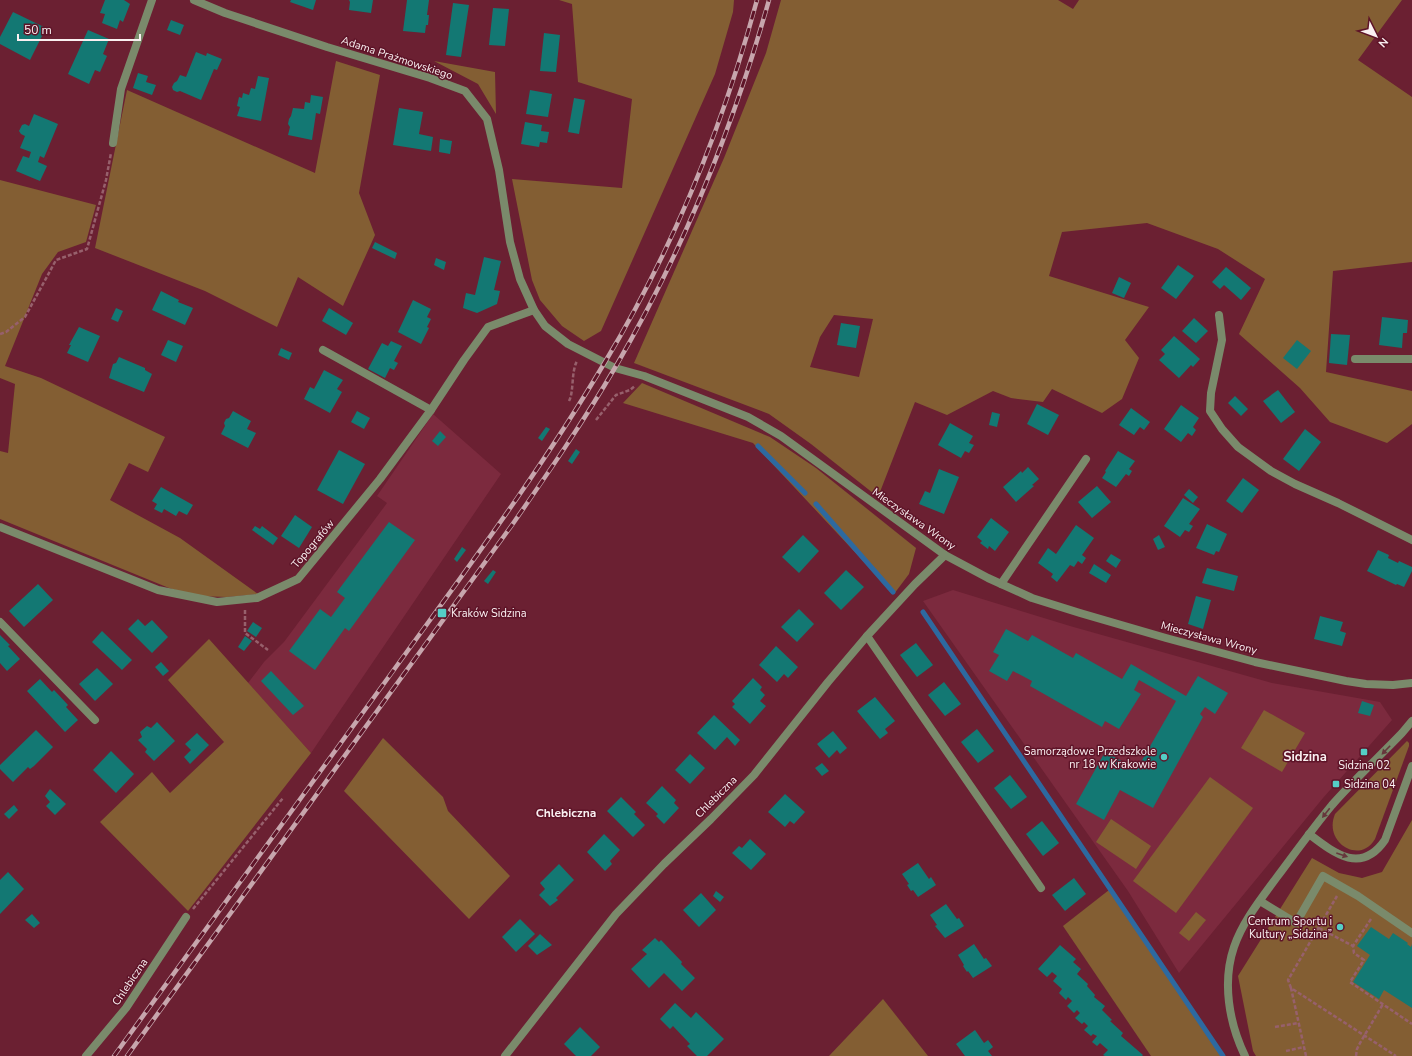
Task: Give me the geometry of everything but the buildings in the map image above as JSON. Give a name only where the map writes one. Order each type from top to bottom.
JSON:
[{"type":"street","points":[[113,143],[121,89],[152,0]]},
{"type":"street","name":"Adama Prażmowskiego","points":[[194,0],[225,13],[269,28],[430,78],[465,92],[487,118],[497,161],[510,242],[520,279],[534,310]]},
{"type":"street","name":"Mieczysława Wrony","points":[[534,310],[545,326],[558,338],[581,351],[615,368],[644,376],[748,417],[781,436],[945,555],[1032,598],[1254,662],[1366,684],[1412,684]]},
{"type":"street","name":"Topografów","points":[[0,527],[158,590],[218,602],[257,598],[298,579],[380,479],[431,410],[488,327],[534,310]]},
{"type":"street","points":[[1219,315],[1222,340],[1211,392],[1210,411],[1222,429],[1238,447],[1271,471],[1412,540]]},
{"type":"street","points":[[323,350],[431,410]]},
{"type":"street","points":[[1355,359],[1412,359]]},
{"type":"street","points":[[1001,584],[1086,459]]},
{"type":"street","name":"Chlebiczna","points":[[505,1056],[616,914],[754,775],[828,682],[867,636],[915,584],[945,555]]},
{"type":"street","points":[[0,622],[95,720]]},
{"type":"street","points":[[867,636],[1041,888]]},
{"type":"street","points":[[1245,1056],[1235,1033],[1230,1014],[1228,992],[1229,969],[1233,948],[1240,932],[1260,901],[1309,834],[1333,805],[1412,721]]},
{"type":"street","points":[[1309,834],[1328,848],[1347,857],[1361,858],[1372,854],[1385,840],[1412,766]]},
{"type":"street","points":[[1260,901],[1296,923],[1323,876],[1343,887],[1412,933]]},
{"type":"street","name":"Chlebiczna","points":[[86,1056],[126,1008],[186,917]]},
{"type":"path","points":[[0,334],[6,332],[25,317],[56,260],[87,249],[106,180],[113,143]]},
{"type":"path","points":[[568,401],[571,397],[572,376],[575,364],[581,351]]},
{"type":"path","points":[[596,420],[616,395],[630,390],[644,376]]},
{"type":"path","points":[[245,600],[245,633],[268,650]]},
{"type":"path","points":[[186,917],[283,798]]},
{"type":"path","points":[[1306,1056],[1288,980],[1343,887]]},
{"type":"path","points":[[1377,919],[1372,916],[1353,946],[1354,953],[1364,960],[1350,982],[1412,1024]]},
{"type":"path","points":[[1318,928],[1353,946]]},
{"type":"path","points":[[1291,988],[1396,1056]]},
{"type":"path","points":[[1356,1056],[1357,1049],[1364,1035],[1383,1004]]},
{"type":"path","points":[[1275,1027],[1298,1023]]},
{"type":"path","points":[[1286,1050],[1304,1047]]},
{"type":"shaded area","points":[[559,0],[734,0],[733,12],[715,74],[601,331],[584,341],[562,326],[540,300],[532,280],[512,179],[622,188],[632,99],[578,82],[572,4]]},
{"type":"shaded area","points":[[781,0],[1058,0],[1073,9],[1079,0],[1402,0],[1358,60],[1412,97],[1412,262],[1333,271],[1326,372],[1412,391],[1412,424],[1387,443],[1330,422],[1300,388],[1239,334],[1265,279],[1218,249],[1147,223],[1062,232],[1049,276],[1149,307],[1125,340],[1139,358],[1122,399],[1102,413],[1052,389],[1043,402],[1011,398],[993,391],[947,415],[915,402],[878,497],[811,444],[769,414],[634,363],[724,158],[766,53]],"holes":[[[834,315],[873,319],[859,377],[810,367],[820,337]]]},
{"type":"shaded area","points":[[336,61],[380,75],[359,193],[375,235],[343,306],[298,277],[277,327],[205,291],[95,248],[127,90],[315,173]]},
{"type":"shaded area","points":[[434,61],[495,72],[496,114],[478,84]]},
{"type":"shaded area","points":[[0,180],[96,205],[86,242],[58,252],[42,274],[5,366],[41,378],[165,437],[148,472],[129,463],[110,500],[180,538],[258,594],[227,597],[196,596],[169,588],[0,519],[0,451],[8,453],[15,384],[0,378]]},
{"type":"shaded area","points":[[642,383],[770,437],[816,468],[916,548],[909,574],[894,594],[753,443],[623,403]]},
{"type":"shaded area","points":[[433,414],[501,474],[311,753],[248,683],[264,662],[284,642],[387,503],[377,496]]},
{"type":"shaded area","points":[[953,590],[1070,626],[1272,683],[1380,702],[1392,720],[1323,798],[1179,973],[1128,891],[923,601]]},
{"type":"shaded area","points":[[209,639],[311,753],[188,911],[100,822],[152,772],[170,793],[224,742],[168,680]]},
{"type":"shaded area","points":[[1264,710],[1305,733],[1282,772],[1241,748]]},
{"type":"shaded area","points":[[383,738],[443,797],[448,811],[510,876],[469,919],[344,791]]},
{"type":"shaded area","points":[[1407,741],[1409,746],[1375,839],[1368,847],[1361,850],[1353,850],[1345,847],[1338,842],[1334,834],[1333,824],[1335,814]]},
{"type":"shaded area","points":[[1210,777],[1253,808],[1176,913],[1133,881]]},
{"type":"shaded area","points":[[1111,819],[1151,846],[1136,869],[1096,842]]},
{"type":"shaded area","name":"Centrum Sportu i Kultury „Sidzina”","points":[[1412,820],[1412,1056],[1256,1056],[1253,1051],[1238,976],[1312,858],[1339,873],[1362,878],[1382,872]]},
{"type":"shaded area","points":[[1109,890],[1221,1056],[1151,1056],[1063,926]]},
{"type":"shaded area","points":[[1196,912],[1206,920],[1189,941],[1179,933]]},
{"type":"shaded area","points":[[883,999],[928,1056],[829,1056]]},
{"type":"waterway","points":[[758,446],[805,493]]},
{"type":"waterway","points":[[816,504],[893,592]]},
{"type":"waterway","points":[[923,612],[1223,1056]]},
{"type":"railway","points":[[114,1056],[448,595],[529,481],[581,402],[630,319],[653,275],[694,186],[728,94],[757,0]]},
{"type":"railway","points":[[127,1056],[512,525],[566,447],[604,386],[640,323],[663,278],[704,188],[739,95],[769,0]]},
{"type":"place","name":"Kraków Sidzina","points":[[442,613]]},
{"type":"place","name":"Sidzina 02","points":[[1364,752]]},
{"type":"place","name":"Samorządowe Przedszkole nr 18 w Krakowie","points":[[1164,757]]},
{"type":"place","name":"Sidzina 04","points":[[1336,784]]},
{"type":"place","name":"Centrum Sportu i Kultury „Sidzina”","points":[[1340,927]]},
{"type":"district","name":"Sidzina","points":[[1305,757]]},
{"type":"district","name":"Chlebiczna","points":[[566,813]]}]
